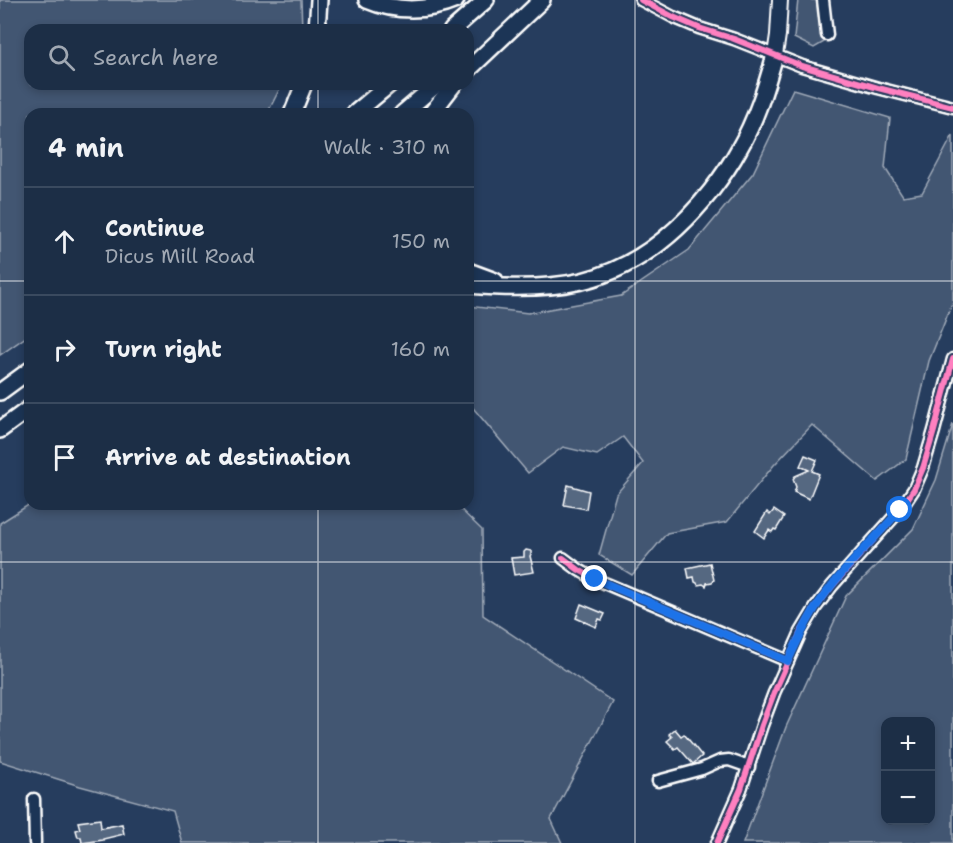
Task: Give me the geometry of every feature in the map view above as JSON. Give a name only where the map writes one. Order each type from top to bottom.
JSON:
[{"type":"highway","points":[[317,24],[319,0]]},
{"type":"highway","points":[[367,0],[391,8],[410,9],[430,7],[456,0]]},
{"type":"highway","points":[[459,24],[486,0]]},
{"type":"highway","points":[[474,52],[533,0]]},
{"type":"highway","points":[[474,64],[542,0]]},
{"type":"highway","points":[[474,285],[521,287],[561,285],[598,277],[638,260],[686,221],[722,176],[739,149],[760,103],[775,55]]},
{"type":"highway","points":[[294,108],[302,90]]},
{"type":"highway","points":[[361,108],[383,90]]},
{"type":"highway","points":[[409,108],[430,90]]},
{"type":"highway","points":[[436,108],[449,90]]},
{"type":"highway","points":[[474,274],[521,287]]},
{"type":"highway","points":[[0,392],[24,374]]},
{"type":"highway","points":[[0,430],[24,412]]},
{"type":"highway","points":[[0,436],[24,421]]},
{"type":"main road","points":[[775,55],[780,0]]},
{"type":"street","points":[[641,0],[699,28],[802,66],[953,107]]},
{"type":"street","points":[[823,0],[827,35]]},
{"type":"street","points":[[717,843],[735,804],[762,725],[801,632],[821,600],[900,510],[914,489],[923,468],[953,359]]},
{"type":"street","points":[[563,558],[595,579],[788,661]]},
{"type":"street","points":[[658,781],[702,769],[720,761],[729,760],[749,767]]},
{"type":"street","points":[[34,799],[35,843]]},
{"type":"shaded area","points":[[0,0],[301,0],[302,24],[24,24],[24,90],[279,90],[270,108],[24,108],[24,338],[0,355]]},
{"type":"shaded area","points":[[798,0],[819,0],[824,42],[814,48],[794,38]]},
{"type":"shaded area","points":[[793,89],[890,118],[885,168],[903,196],[922,193],[953,135],[953,301],[929,361],[906,459],[877,481],[812,425],[774,465],[727,522],[667,533],[632,575],[599,555],[616,494],[643,463],[623,437],[597,455],[563,447],[528,473],[474,409],[474,307],[528,313],[621,296],[689,250],[753,173]]},
{"type":"shaded area","points":[[953,424],[953,843],[743,843],[786,727],[846,596],[913,529],[936,480]]},
{"type":"shaded area","points":[[24,508],[24,510],[461,510],[482,530],[483,615],[613,702],[551,819],[562,843],[182,843],[173,811],[80,786],[0,761],[0,523]]},
{"type":"building","points":[[805,455],[817,460],[812,471],[819,474],[809,499],[794,492],[796,487],[793,479],[795,476],[809,470],[800,466]]},
{"type":"building","points":[[568,485],[589,491],[586,509],[564,505]]},
{"type":"building","points":[[774,510],[784,517],[776,530],[772,532],[769,530],[764,538],[755,531],[767,512],[770,515]]},
{"type":"building","points":[[526,550],[531,551],[534,572],[514,575],[511,558],[524,557]]},
{"type":"building","points":[[710,563],[714,580],[712,582],[707,583],[706,586],[698,585],[694,577],[689,578],[687,568]]},
{"type":"building","points":[[581,604],[605,614],[602,620],[599,619],[596,627],[576,618]]},
{"type":"building","points":[[675,729],[681,736],[684,734],[702,756],[693,764],[678,747],[675,749],[667,741],[672,737],[669,734]]},
{"type":"building","points":[[100,819],[101,828],[122,824],[124,834],[82,843],[76,830],[80,829],[78,822]]},
{"type":"cycle path","points":[[641,0],[699,28],[802,66],[953,107]]},
{"type":"cycle path","points":[[717,843],[741,789],[774,693],[801,632],[832,586],[900,510],[914,489],[923,468],[953,359]]},
{"type":"cycle path","points":[[563,558],[595,579],[788,661]]},
{"type":"route","points":[[595,579],[788,661],[801,632],[816,607],[854,560],[900,510]]}]
